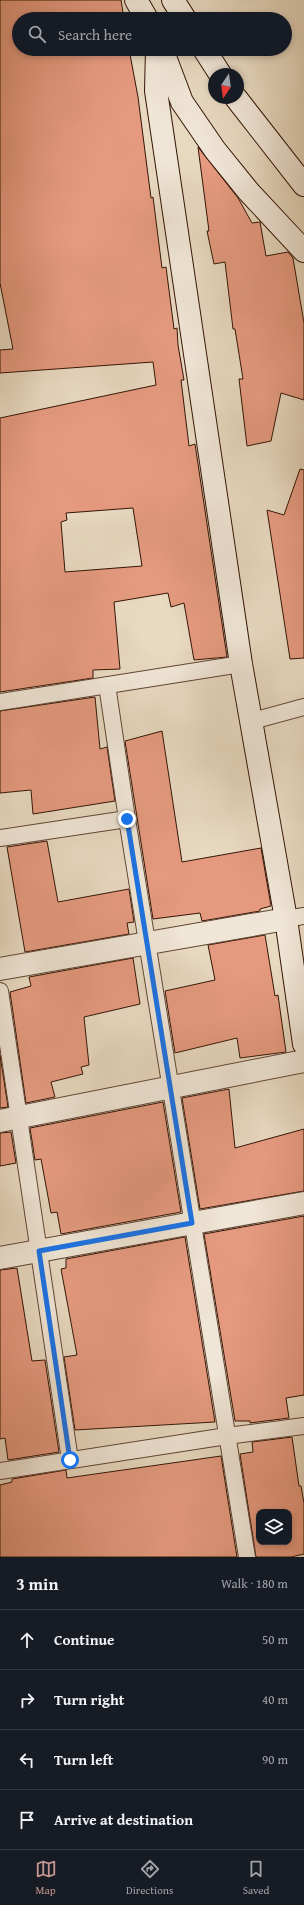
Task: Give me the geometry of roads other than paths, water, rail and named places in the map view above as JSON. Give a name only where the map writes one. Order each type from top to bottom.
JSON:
[{"type":"street","points":[[136,0],[143,12]]},
{"type":"street","points":[[157,56],[156,91],[241,664],[295,917],[304,1044]]},
{"type":"street","points":[[165,56],[182,102],[215,150],[248,192],[304,250]]},
{"type":"street","points":[[208,56],[216,68]]},
{"type":"street","points":[[241,104],[304,185]]},
{"type":"street","points":[[0,969],[295,917]]},
{"type":"street","points":[[9,1119],[304,1061]]},
{"type":"street","points":[[0,1258],[304,1203]]},
{"type":"lane","points":[[0,702],[241,664]]},
{"type":"lane","points":[[107,685],[170,1087],[247,1557]]},
{"type":"lane","points":[[252,721],[304,708]]},
{"type":"lane","points":[[0,838],[127,819]]},
{"type":"lane","points":[[0,991],[9,1119],[39,1251],[70,1460]]},
{"type":"lane","points":[[0,1471],[227,1436],[304,1426]]}]
